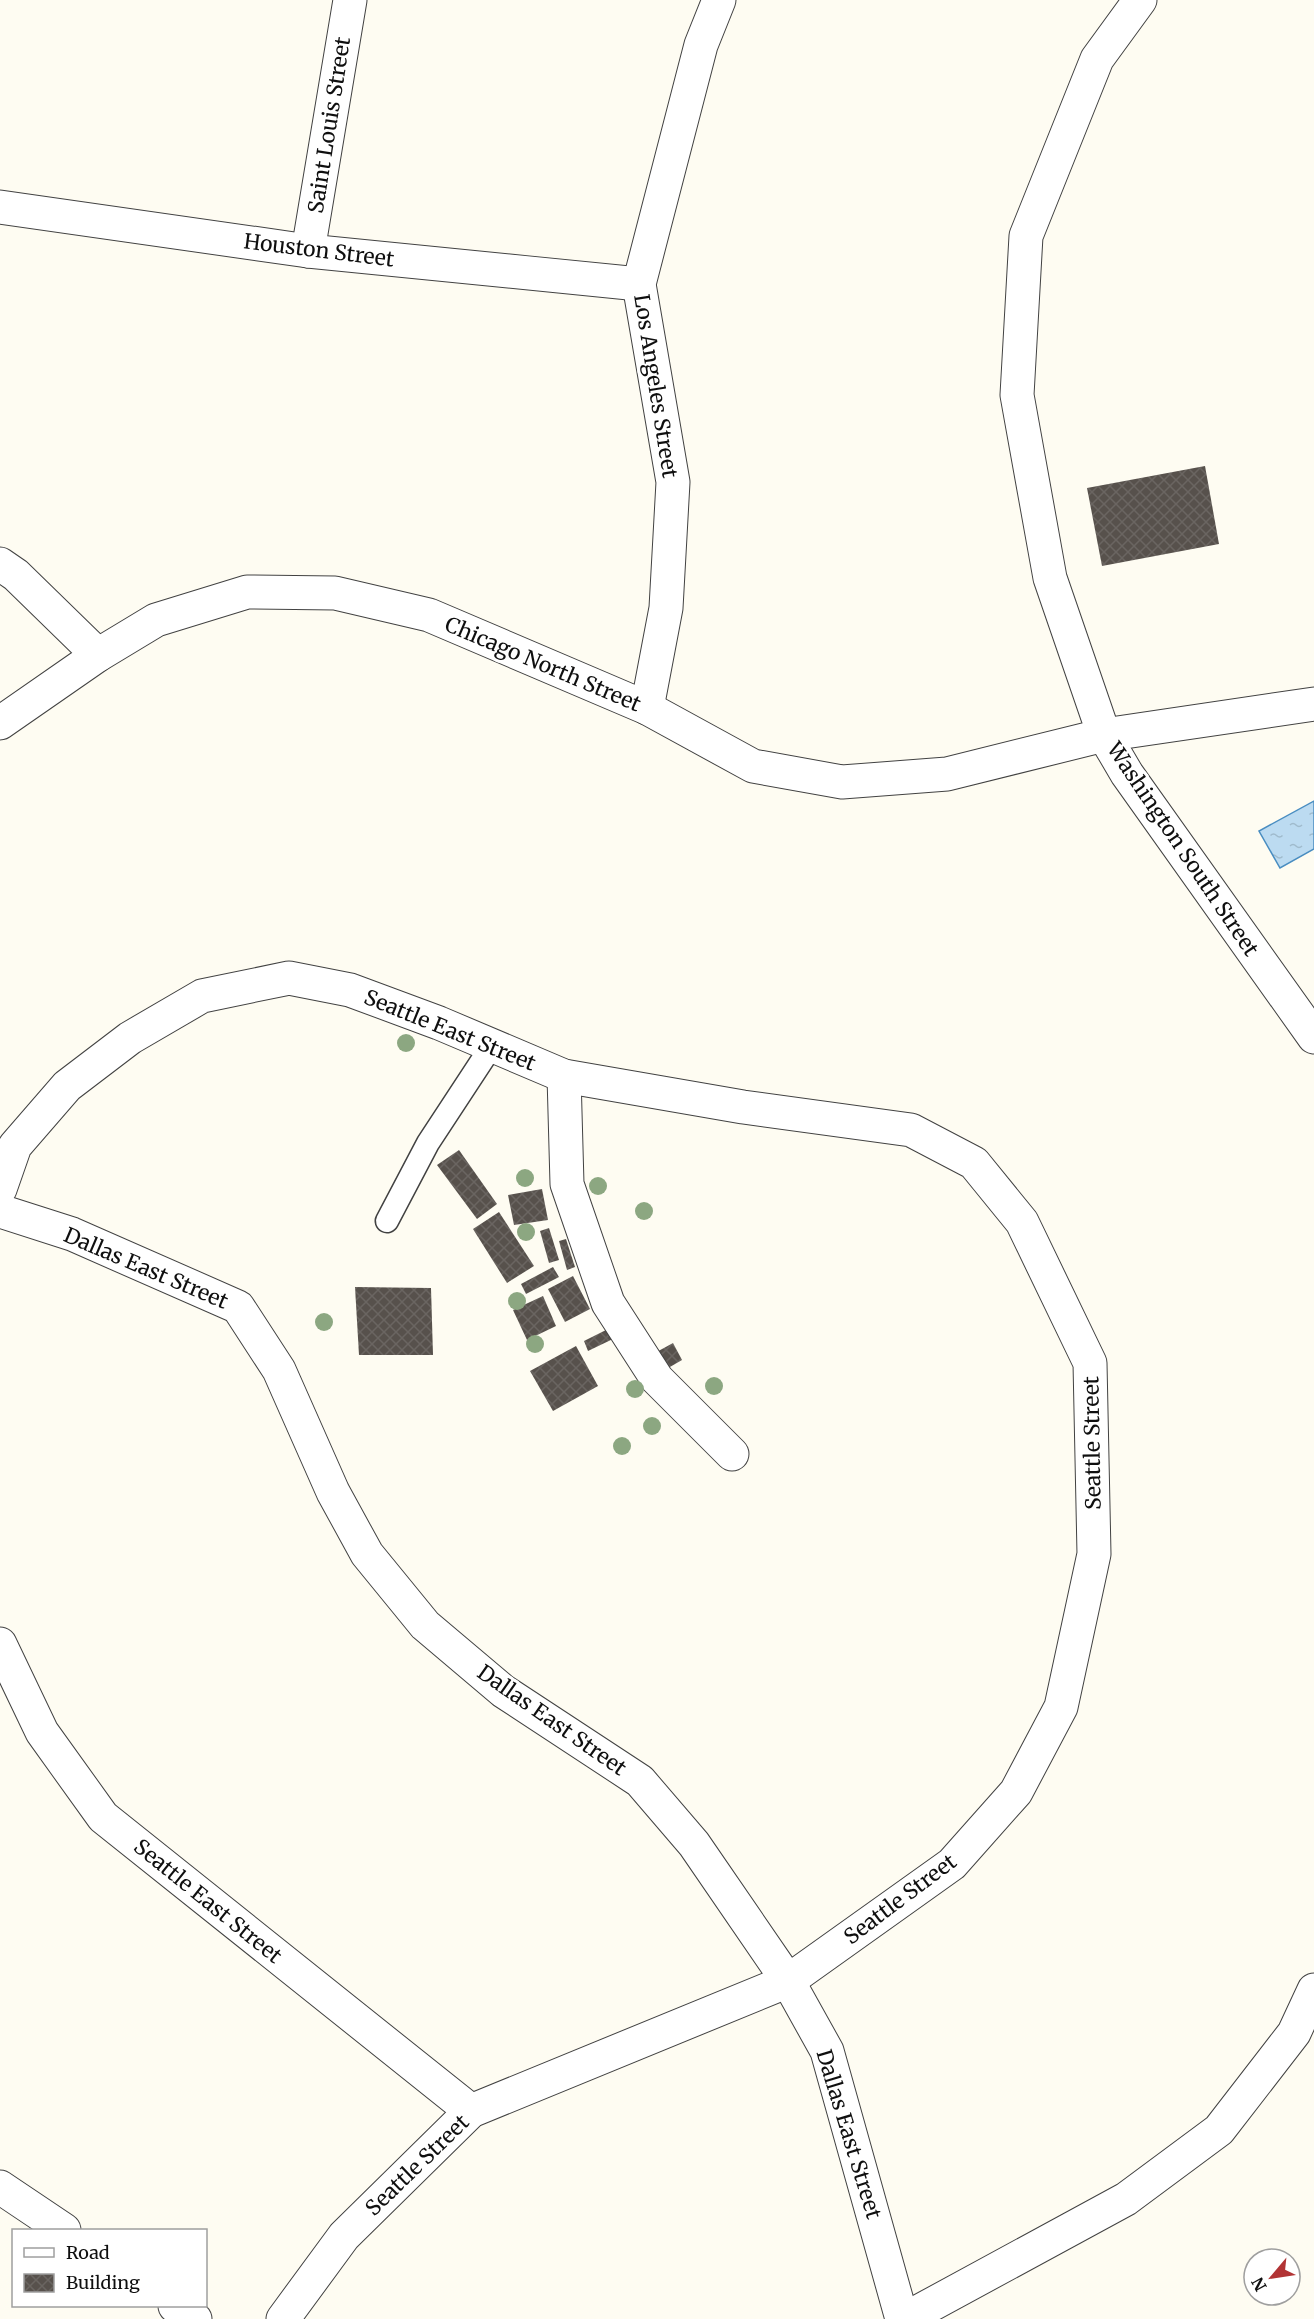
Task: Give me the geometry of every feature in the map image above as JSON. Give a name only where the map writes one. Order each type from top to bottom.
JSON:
[{"type":"street","name":"Saint Louis Street","points":[[308,251],[350,0]]},
{"type":"street","name":"Los Angeles Street","points":[[646,708],[666,608],[673,482],[639,284],[701,45],[719,0]]},
{"type":"street","name":"Washington South Street","points":[[1140,0],[1097,59],[1026,236],[1017,395],[1050,578],[1104,735],[1127,774],[1314,1037]]},
{"type":"street","name":"Houston Street","points":[[0,207],[308,251],[639,284]]},
{"type":"street","points":[[0,564],[16,575],[98,655]]},
{"type":"street","name":"Chicago North Street","points":[[0,723],[98,655],[156,620],[247,592],[335,593],[429,615],[646,708],[753,766],[842,782],[947,774],[1104,735],[1314,704]]},
{"type":"street","name":"Seattle East Street","points":[[0,1189],[15,1146],[67,1086],[130,1038],[202,996],[289,978],[350,990],[439,1023],[564,1076],[743,1107],[911,1130],[974,1164]]},
{"type":"street","points":[[564,1076],[567,1184],[608,1303],[657,1379],[732,1454]]},
{"type":"street","name":"Seattle Street","points":[[283,2319],[344,2236],[471,2111],[788,1981],[952,1864],[1016,1792],[1061,1707],[1094,1554],[1090,1363],[1022,1222],[974,1164]]},
{"type":"street","name":"Dallas East Street","points":[[0,1211],[72,1234],[238,1307],[279,1370],[333,1492],[375,1563],[425,1625],[503,1691],[640,1781],[694,1844],[788,1981],[827,2051],[904,2319]]},
{"type":"street","name":"Seattle East Street","points":[[0,1644],[42,1732],[103,1817],[471,2111]]},
{"type":"street","points":[[904,2319],[1126,2199],[1219,2130],[1294,2033],[1314,1990]]},
{"type":"street","points":[[0,2187],[63,2229]]},
{"type":"street","points":[[177,2307],[195,2319]]},
{"type":"lane","points":[[387,1221],[428,1143],[491,1047]]},
{"type":"water","points":[[1314,801],[1314,849],[1280,868],[1259,831]]},
{"type":"building","points":[[1205,466],[1219,544],[1102,566],[1087,488]]},
{"type":"building","points":[[459,1150],[497,1204],[477,1219],[437,1165]]},
{"type":"building","points":[[542,1189],[548,1220],[514,1225],[508,1195]]},
{"type":"building","points":[[499,1212],[534,1266],[507,1283],[473,1229]]},
{"type":"building","points":[[549,1228],[559,1260],[549,1263],[540,1231]]},
{"type":"building","points":[[566,1239],[575,1267],[567,1270],[559,1241]]},
{"type":"building","points":[[553,1267],[559,1277],[526,1294],[521,1284]]},
{"type":"building","points":[[573,1276],[590,1309],[565,1322],[548,1289]]},
{"type":"building","points":[[355,1287],[431,1288],[433,1355],[359,1355]]},
{"type":"building","points":[[543,1296],[556,1326],[527,1340],[513,1310]]},
{"type":"building","points":[[610,1328],[615,1338],[588,1351],[584,1341]]},
{"type":"building","points":[[673,1343],[682,1360],[663,1371],[653,1354]]},
{"type":"building","points":[[576,1346],[598,1386],[553,1411],[530,1371]]}]
